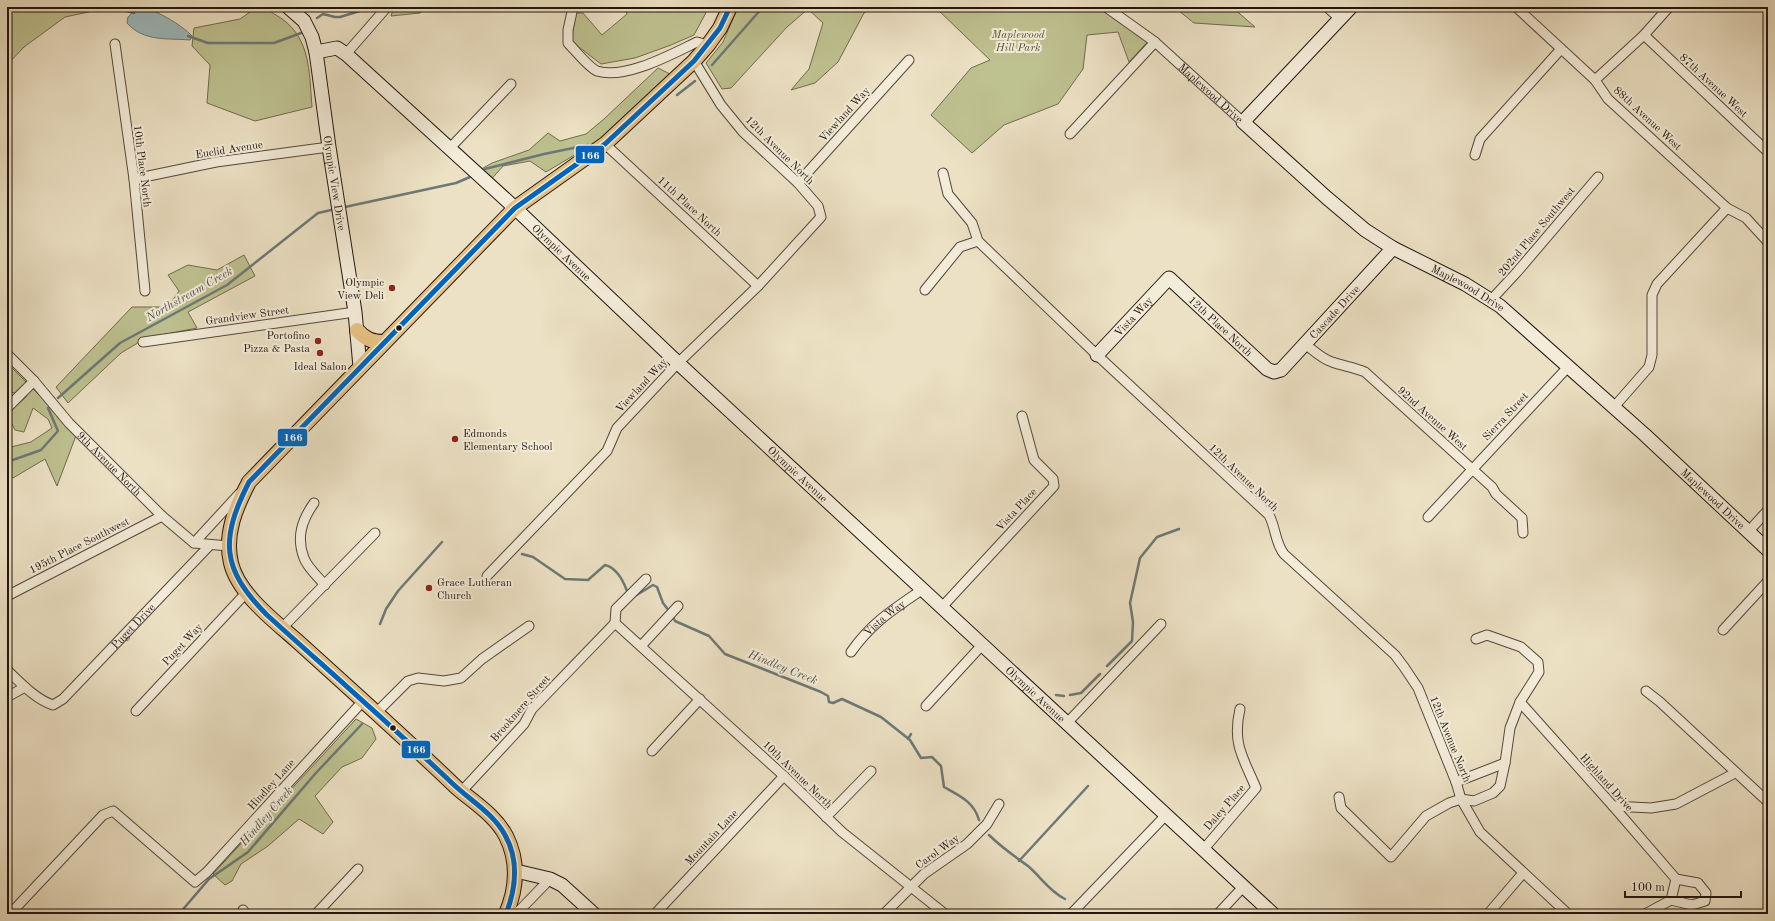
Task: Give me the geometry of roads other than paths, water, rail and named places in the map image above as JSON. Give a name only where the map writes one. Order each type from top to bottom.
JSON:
[{"type":"main road","points":[[506,914],[516,882],[516,871],[510,845],[500,827],[492,818],[461,792],[282,628],[246,593],[231,564],[228,546],[236,506],[249,482],[515,208],[605,144],[694,61],[720,28],[730,7]]},
{"type":"main road","points":[[356,330],[370,341],[384,342]]},
{"type":"street","name":"Olympic View Drive","points":[[288,7],[304,21],[312,37],[316,52],[328,147],[355,312],[360,367]]},
{"type":"street","points":[[346,54],[387,7]]},
{"type":"street","points":[[573,7],[568,30],[568,43],[597,70],[612,72],[633,70],[697,42],[708,45]]},
{"type":"street","name":"Maplewood Drive","points":[[1106,7],[1156,42],[1351,219],[1393,248],[1465,284],[1491,300],[1614,408],[1768,550]]},
{"type":"street","points":[[1327,7],[1340,19]]},
{"type":"street","points":[[1243,122],[1351,7]]},
{"type":"street","name":"88th Avenue West","points":[[1516,7],[1595,80],[1608,99],[1727,208],[1746,218],[1768,242]]},
{"type":"street","points":[[1595,80],[1644,35],[1670,7]]},
{"type":"street","name":"87th Avenue West","points":[[1644,35],[1768,152]]},
{"type":"street","points":[[1070,134],[1156,42]]},
{"type":"street","name":"10th Place North","points":[[115,44],[134,180],[145,291]]},
{"type":"street","name":"Olympic Avenue","points":[[316,52],[336,48],[346,54],[515,208],[678,363],[1068,722],[1273,914]]},
{"type":"street","points":[[1475,155],[1480,139],[1561,49]]},
{"type":"street","name":"Viewland Way","points":[[798,184],[909,60]]},
{"type":"street","name":"12th Avenue North","points":[[694,61],[721,105],[742,132],[798,184],[818,206],[821,217]]},
{"type":"street","points":[[450,148],[511,84]]},
{"type":"street","name":"11th Place North","points":[[605,144],[758,286]]},
{"type":"street","name":"Euclid Avenue","points":[[134,180],[216,162],[328,147]]},
{"type":"street","name":"12th Avenue North","points":[[943,173],[948,194],[972,224],[978,241],[1097,355],[1269,515],[1274,524],[1280,549],[1284,554],[1404,667],[1418,688],[1456,782],[1461,799],[1480,832],[1568,914]]},
{"type":"street","name":"202nd Place Southwest","points":[[1491,300],[1517,272],[1598,176]]},
{"type":"street","points":[[1614,408],[1649,367],[1652,355],[1652,295],[1657,284],[1727,208]]},
{"type":"street","name":"Viewland Way","points":[[487,576],[607,451],[617,428],[678,363],[758,286],[821,217]]},
{"type":"street","points":[[925,290],[960,247],[978,241]]},
{"type":"street","name":"Cascade Drive","points":[[1274,372],[1281,370],[1306,344],[1393,248]]},
{"type":"street","name":"Vista Way","points":[[1097,355],[1169,278]]},
{"type":"street","name":"12th Place North","points":[[1169,278],[1267,368],[1274,372]]},
{"type":"street","name":"Grandview Street","points":[[143,342],[153,336],[355,312]]},
{"type":"street","name":"92nd Avenue West","points":[[1306,344],[1321,357],[1331,362],[1356,367],[1365,372],[1472,469],[1522,518],[1523,533]]},
{"type":"street","name":"9th Avenue North","points":[[7,354],[34,381],[69,423],[162,516],[194,543]]},
{"type":"street","name":"Sierra Street","points":[[1428,517],[1568,367]]},
{"type":"street","points":[[7,408],[34,381]]},
{"type":"street","name":"Vista Place","points":[[942,607],[1054,486],[1053,479],[1034,460],[1022,416]]},
{"type":"street","points":[[194,543],[249,482]]},
{"type":"street","points":[[314,503],[304,517],[300,537],[304,559],[325,585]]},
{"type":"street","points":[[1748,532],[1768,510]]},
{"type":"street","name":"195th Place Southwest","points":[[7,596],[162,516]]},
{"type":"street","points":[[282,628],[375,533]]},
{"type":"street","points":[[194,543],[228,546]]},
{"type":"street","name":"Puget Drive","points":[[25,687],[44,702],[53,705],[63,699],[210,545]]},
{"type":"street","points":[[615,623],[616,609],[646,579]]},
{"type":"street","points":[[1723,630],[1768,581]]},
{"type":"street","name":"Vista Way","points":[[851,652],[861,637],[875,622],[923,589]]},
{"type":"street","name":"Puget Way","points":[[136,711],[246,593]]},
{"type":"street","points":[[641,646],[678,606]]},
{"type":"street","name":"10th Avenue North","points":[[615,623],[784,776],[826,817],[909,887],[945,914]]},
{"type":"street","name":"Brookmere Street","points":[[461,792],[524,724],[532,709],[615,623]]},
{"type":"street","points":[[1068,722],[1161,624]]},
{"type":"street","points":[[376,713],[394,692],[408,681],[418,678],[444,681],[461,678],[482,659],[529,626]]},
{"type":"street","points":[[1339,797],[1341,808],[1390,857],[1426,816],[1461,799],[1474,801],[1493,793],[1500,786],[1506,763],[1510,728],[1520,702],[1539,672],[1538,662],[1521,647],[1487,635],[1476,639]]},
{"type":"street","points":[[926,706],[983,644]]},
{"type":"street","points":[[7,670],[25,687],[7,697]]},
{"type":"street","points":[[1646,691],[1660,702],[1768,802]]},
{"type":"street","points":[[652,751],[700,699]]},
{"type":"street","name":"Hindley Lane","points":[[10,914],[103,815],[113,811],[195,882],[207,872],[363,701]]},
{"type":"street","name":"Highland Drive","points":[[1520,702],[1676,879]]},
{"type":"street","name":"Daley Place","points":[[1203,850],[1256,788],[1237,744],[1236,727],[1240,709]]},
{"type":"street","points":[[1456,782],[1506,763]]},
{"type":"street","points":[[826,817],[871,770]]},
{"type":"street","points":[[1613,806],[1651,808],[1676,804],[1735,773]]},
{"type":"street","name":"Mountain Lane","points":[[655,914],[784,776]]},
{"type":"street","name":"Carol Way","points":[[884,914],[909,887],[924,874],[967,844],[987,824],[999,804]]},
{"type":"street","points":[[1071,914],[1167,814]]},
{"type":"street","points":[[316,914],[358,869]]},
{"type":"street","points":[[516,871],[550,879],[562,885],[594,914]]},
{"type":"street","points":[[1488,914],[1523,872]]},
{"type":"street","points":[[516,914],[550,879]]},
{"type":"street","points":[[1645,914],[1671,900],[1692,905],[1705,901],[1706,893],[1698,883],[1676,879],[1671,900]]},
{"type":"street","points":[[1218,914],[1243,887]]},
{"type":"water","points":[[138,7],[159,13],[174,22],[192,36],[190,40],[156,38],[134,29],[127,23],[128,17]]},
{"type":"waterway","points":[[7,10],[23,7]]},
{"type":"waterway","points":[[96,7],[101,7]]},
{"type":"waterway","points":[[113,7],[134,13]]},
{"type":"waterway","points":[[317,18],[323,14],[340,17],[373,7]]},
{"type":"waterway","name":"Northstream Creek","points":[[712,65],[763,7]]},
{"type":"waterway","points":[[188,36],[208,43],[274,43],[301,33]]},
{"type":"waterway","name":"Northstream Creek","points":[[677,95],[695,81]]},
{"type":"waterway","name":"Northstream Creek","points":[[485,169],[544,154],[588,145]]},
{"type":"waterway","name":"Northstream Creek","points":[[345,207],[456,183],[470,177]]},
{"type":"waterway","name":"Northstream Creek","points":[[58,398],[120,343],[227,285],[318,213],[331,210]]},
{"type":"waterway","name":"Northstream Creek","points":[[7,462],[41,450],[58,431],[48,408]]},
{"type":"waterway","name":"Hindley Creek","points":[[1107,666],[1132,641],[1133,622],[1130,603],[1140,558],[1157,537],[1179,529]]},
{"type":"waterway","points":[[380,624],[386,609],[398,591],[442,542]]},
{"type":"waterway","points":[[522,554],[533,557],[565,579],[588,580],[605,565],[616,572],[627,591]]},
{"type":"waterway","name":"Hindley Creek","points":[[635,596],[653,585],[657,587],[663,603],[669,611]]},
{"type":"waterway","name":"Hindley Creek","points":[[673,617],[675,621],[709,636],[725,654],[821,692],[828,696],[829,702],[833,703],[842,699],[881,717],[910,740],[921,758],[932,757],[941,766],[944,787],[966,800],[974,809],[979,820]]},
{"type":"waterway","name":"Hindley Creek","points":[[1070,695],[1081,693],[1100,674]]},
{"type":"waterway","name":"Hindley Creek","points":[[1056,695],[1064,696]]},
{"type":"waterway","name":"Hindley Creek","points":[[179,914],[209,879],[248,852],[315,774],[362,724]]},
{"type":"waterway","name":"Hindley Creek","points":[[908,739],[911,734]]},
{"type":"waterway","points":[[1019,861],[1088,786]]},
{"type":"waterway","name":"Hindley Creek","points":[[989,835],[1033,870],[1054,892],[1065,899]]},
{"type":"place","name":"Olympic View Deli","points":[[392,288]]},
{"type":"place","name":"Portofino Pizza & Pasta","points":[[318,341]]},
{"type":"place","name":"Ideal Salon","points":[[320,353]]},
{"type":"place","name":"Edmonds Elementary School","points":[[455,439]]},
{"type":"place","name":"Grace Lutheran Church","points":[[429,588]]},
{"type":"park label","name":"Maplewood Hill Park","points":[[1018,40]]}]
